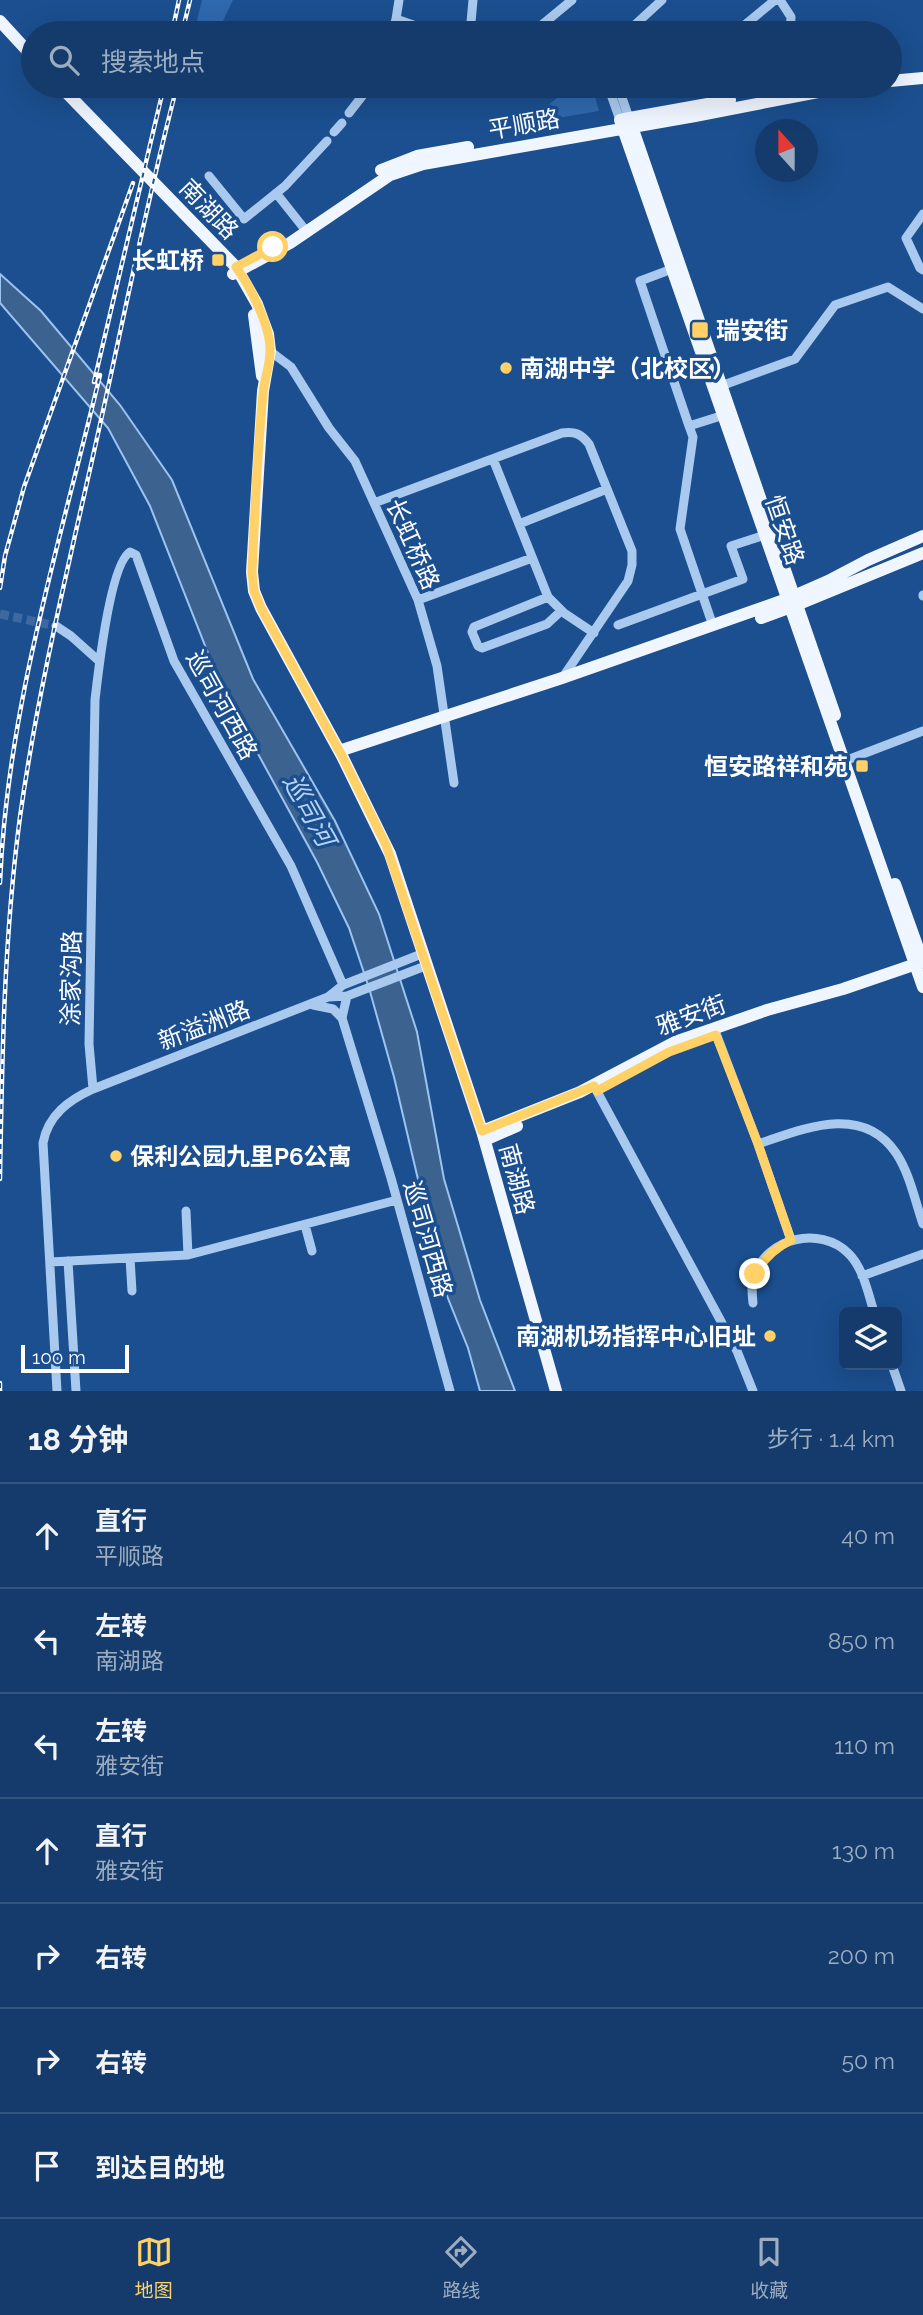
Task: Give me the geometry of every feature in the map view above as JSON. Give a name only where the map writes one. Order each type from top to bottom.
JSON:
[{"type":"main road","points":[[0,21],[21,44]]},
{"type":"main road","points":[[0,31],[21,53]]},
{"type":"main road","points":[[902,73],[923,71]]},
{"type":"main road","points":[[902,80],[923,78]]},
{"type":"main road","name":"南湖路","points":[[64,98],[234,271],[254,316],[263,391]]},
{"type":"main road","name":"南湖路","points":[[71,98],[234,271],[257,304],[268,334],[270,351],[263,391],[252,572],[254,591],[279,644],[340,753],[386,845],[484,1135],[556,1391]]},
{"type":"main road","name":"平顺路","points":[[234,271],[290,243],[395,172],[739,98]]},
{"type":"main road","name":"平顺路","points":[[234,271],[303,227],[374,174],[405,160],[626,123],[695,116],[787,98]]},
{"type":"main road","name":"恒安路","points":[[626,123],[672,269],[718,387],[724,415],[765,535],[793,602]]},
{"type":"main road","name":"恒安路","points":[[626,123],[846,760],[921,966],[923,988]]},
{"type":"main road","points":[[446,720],[713,626],[793,602],[868,560],[923,536]]},
{"type":"main road","points":[[340,753],[446,720],[793,602],[923,553]]},
{"type":"main road","name":"雅安街","points":[[484,1135],[596,1088],[660,1048],[715,1032],[767,1010],[921,966]]},
{"type":"street","points":[[399,0],[396,19],[402,21]]},
{"type":"street","points":[[471,21],[473,0]]},
{"type":"street","points":[[547,21],[572,0]]},
{"type":"street","points":[[639,21],[662,0]]},
{"type":"street","points":[[750,21],[777,0],[791,17],[791,21]]},
{"type":"street","points":[[349,113],[361,98]]},
{"type":"street","name":"恒安路","points":[[614,98],[626,123]]},
{"type":"street","name":"恒安路","points":[[621,98],[626,123]]},
{"type":"street","points":[[334,132],[342,123]]},
{"type":"street","points":[[209,176],[244,219],[276,193],[327,141]]},
{"type":"street","points":[[276,193],[303,227]]},
{"type":"street","points":[[923,214],[906,238],[919,268],[923,270]]},
{"type":"street","points":[[672,269],[640,281],[693,437],[680,529],[713,626]]},
{"type":"street","points":[[718,387],[795,359],[835,305],[888,287],[923,309]]},
{"type":"street","name":"长虹桥路","points":[[270,351],[291,367],[329,428],[355,461],[418,600],[438,666],[454,783]]},
{"type":"street","points":[[689,426],[724,415]]},
{"type":"street","points":[[374,503],[562,433],[582,435],[589,444],[632,551],[632,565],[628,581],[562,678]]},
{"type":"street","points":[[493,459],[548,597],[561,611],[594,633]]},
{"type":"street","points":[[519,524],[607,489]]},
{"type":"street","points":[[618,625],[743,579],[731,547],[765,535]]},
{"type":"street","name":"涂家沟路","points":[[93,1089],[89,1044],[95,701],[99,661],[119,568],[124,556],[130,552],[134,553]]},
{"type":"street","name":"巡司河西路","points":[[134,553],[174,661],[291,866],[343,985]]},
{"type":"street","points":[[418,600],[532,558]]},
{"type":"street","points":[[548,597],[474,626],[472,632],[478,646],[482,648],[547,624],[561,611]]},
{"type":"street","points":[[56,626],[99,661]]},
{"type":"street","points":[[846,760],[923,731]]},
{"type":"street","points":[[328,996],[347,996],[426,959]]},
{"type":"street","name":"新溢洲路","points":[[93,1089],[308,1006],[343,985],[426,959]]},
{"type":"street","points":[[308,1006],[326,1006],[342,1018],[347,996]]},
{"type":"street","name":"巡司河西路","points":[[342,1018],[397,1200],[450,1391]]},
{"type":"street","points":[[715,1032],[791,1240]]},
{"type":"street","points":[[596,1088],[737,1351],[752,1391]]},
{"type":"street","points":[[57,1391],[43,1143],[45,1132],[60,1110],[93,1089]]},
{"type":"street","points":[[758,1144],[828,1123],[862,1128],[888,1143],[897,1154],[923,1224]]},
{"type":"street","points":[[50,1262],[188,1255],[397,1200]]},
{"type":"street","points":[[186,1211],[188,1255]]},
{"type":"street","points":[[305,1225],[312,1251]]},
{"type":"street","points":[[753,1303],[751,1287],[762,1262],[780,1245],[805,1237],[835,1243],[855,1260],[872,1307]]},
{"type":"street","points":[[862,1276],[923,1254]]},
{"type":"street","points":[[130,1258],[132,1291]]},
{"type":"street","points":[[68,1261],[76,1391]]},
{"type":"street","points":[[894,1370],[901,1391]]},
{"type":"shaded area","points":[[202,0],[233,0],[223,21],[197,21]]},
{"type":"shaded area","points":[[557,98],[595,98],[599,111],[546,120],[540,111]]},
{"type":"water","name":"巡司河","points":[[0,274],[41,311],[120,405],[172,480],[253,679],[335,821],[379,914],[417,1032],[444,1179],[480,1300],[515,1391],[480,1391],[468,1348],[443,1286],[394,1077],[349,928],[317,862],[221,686],[150,506],[108,428],[0,303]]},
{"type":"tunnel","points":[[0,614],[56,626]]},
{"type":"railway","points":[[175,21],[179,0]]},
{"type":"railway","points":[[185,21],[190,0]]},
{"type":"railway","points":[[94,382],[161,98]]},
{"type":"railway","points":[[0,1179],[7,952],[27,771],[43,681],[174,98]]},
{"type":"railway","points":[[0,588],[5,556],[24,487],[133,183]]},
{"type":"railway","points":[[0,883],[5,818],[24,690],[100,375]]},
{"type":"railway","points":[[0,1383],[0,1391]]},
{"type":"place","name":"长虹桥","points":[[218,260]]},
{"type":"place","name":"瑞安街","points":[[700,330]]},
{"type":"place","name":"南湖中学（北校区）","points":[[506,368]]},
{"type":"place","name":"恒安路祥和苑","points":[[862,766]]},
{"type":"place","name":"保利公园九里P6公寓","points":[[116,1156]]},
{"type":"place","name":"南湖机场指挥中心旧址","points":[[770,1336]]},
{"type":"route","points":[[273,247],[236,267],[257,304],[268,334],[270,351],[263,391],[252,572],[254,591],[279,644],[342,756],[386,845],[482,1131],[594,1086],[597,1091],[669,1052],[716,1035],[791,1240],[772,1252],[755,1274]]}]
